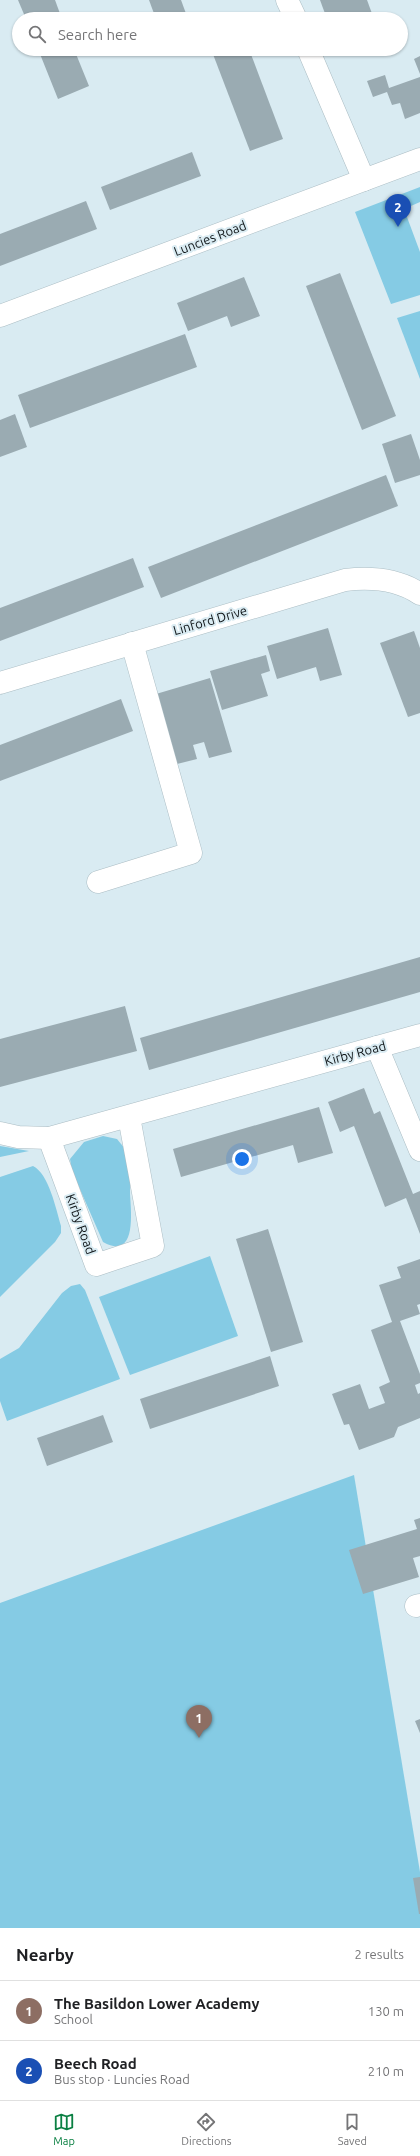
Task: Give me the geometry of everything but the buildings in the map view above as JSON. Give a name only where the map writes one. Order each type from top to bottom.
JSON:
[{"type":"street","points":[[287,0],[293,12]]},
{"type":"street","points":[[311,56],[364,180]]},
{"type":"street","name":"Luncies Road","points":[[0,316],[420,159]]},
{"type":"street","name":"Linford Drive","points":[[0,683],[345,580],[370,577],[413,589],[420,594]]},
{"type":"street","points":[[98,882],[191,853],[132,643]]},
{"type":"street","name":"Kirby Road","points":[[0,1133],[18,1137],[49,1138],[420,1035]]},
{"type":"street","points":[[377,1047],[420,1150]]},
{"type":"street","name":"Kirby Road","points":[[49,1138],[96,1265],[153,1246],[129,1117]]},
{"type":"shaded area","points":[[420,187],[420,202],[404,209],[420,252],[420,295],[391,304],[355,212]]},
{"type":"shaded area","points":[[420,311],[420,379],[397,318]]},
{"type":"shaded area","points":[[103,1136],[117,1139],[123,1146],[128,1156],[131,1222],[127,1240],[122,1245],[114,1246],[103,1242],[72,1171],[70,1159],[84,1142]]},
{"type":"shaded area","points":[[0,1146],[29,1151],[0,1157]]},
{"type":"shaded area","points":[[33,1166],[39,1170],[48,1184],[61,1226],[61,1233],[55,1242],[0,1297],[0,1177]]},
{"type":"shaded area","points":[[210,1256],[238,1336],[130,1375],[99,1297]]},
{"type":"shaded area","points":[[80,1284],[85,1290],[120,1379],[7,1421],[0,1401],[0,1359],[19,1348],[62,1293],[71,1286]]},
{"type":"shaded area","points":[[354,1475],[420,1872],[420,1928],[0,1928],[0,1603]]},
{"type":"place","name":"Beech Road","points":[[398,227]]},
{"type":"place","name":"The Basildon Lower Academy","points":[[199,1738]]}]
